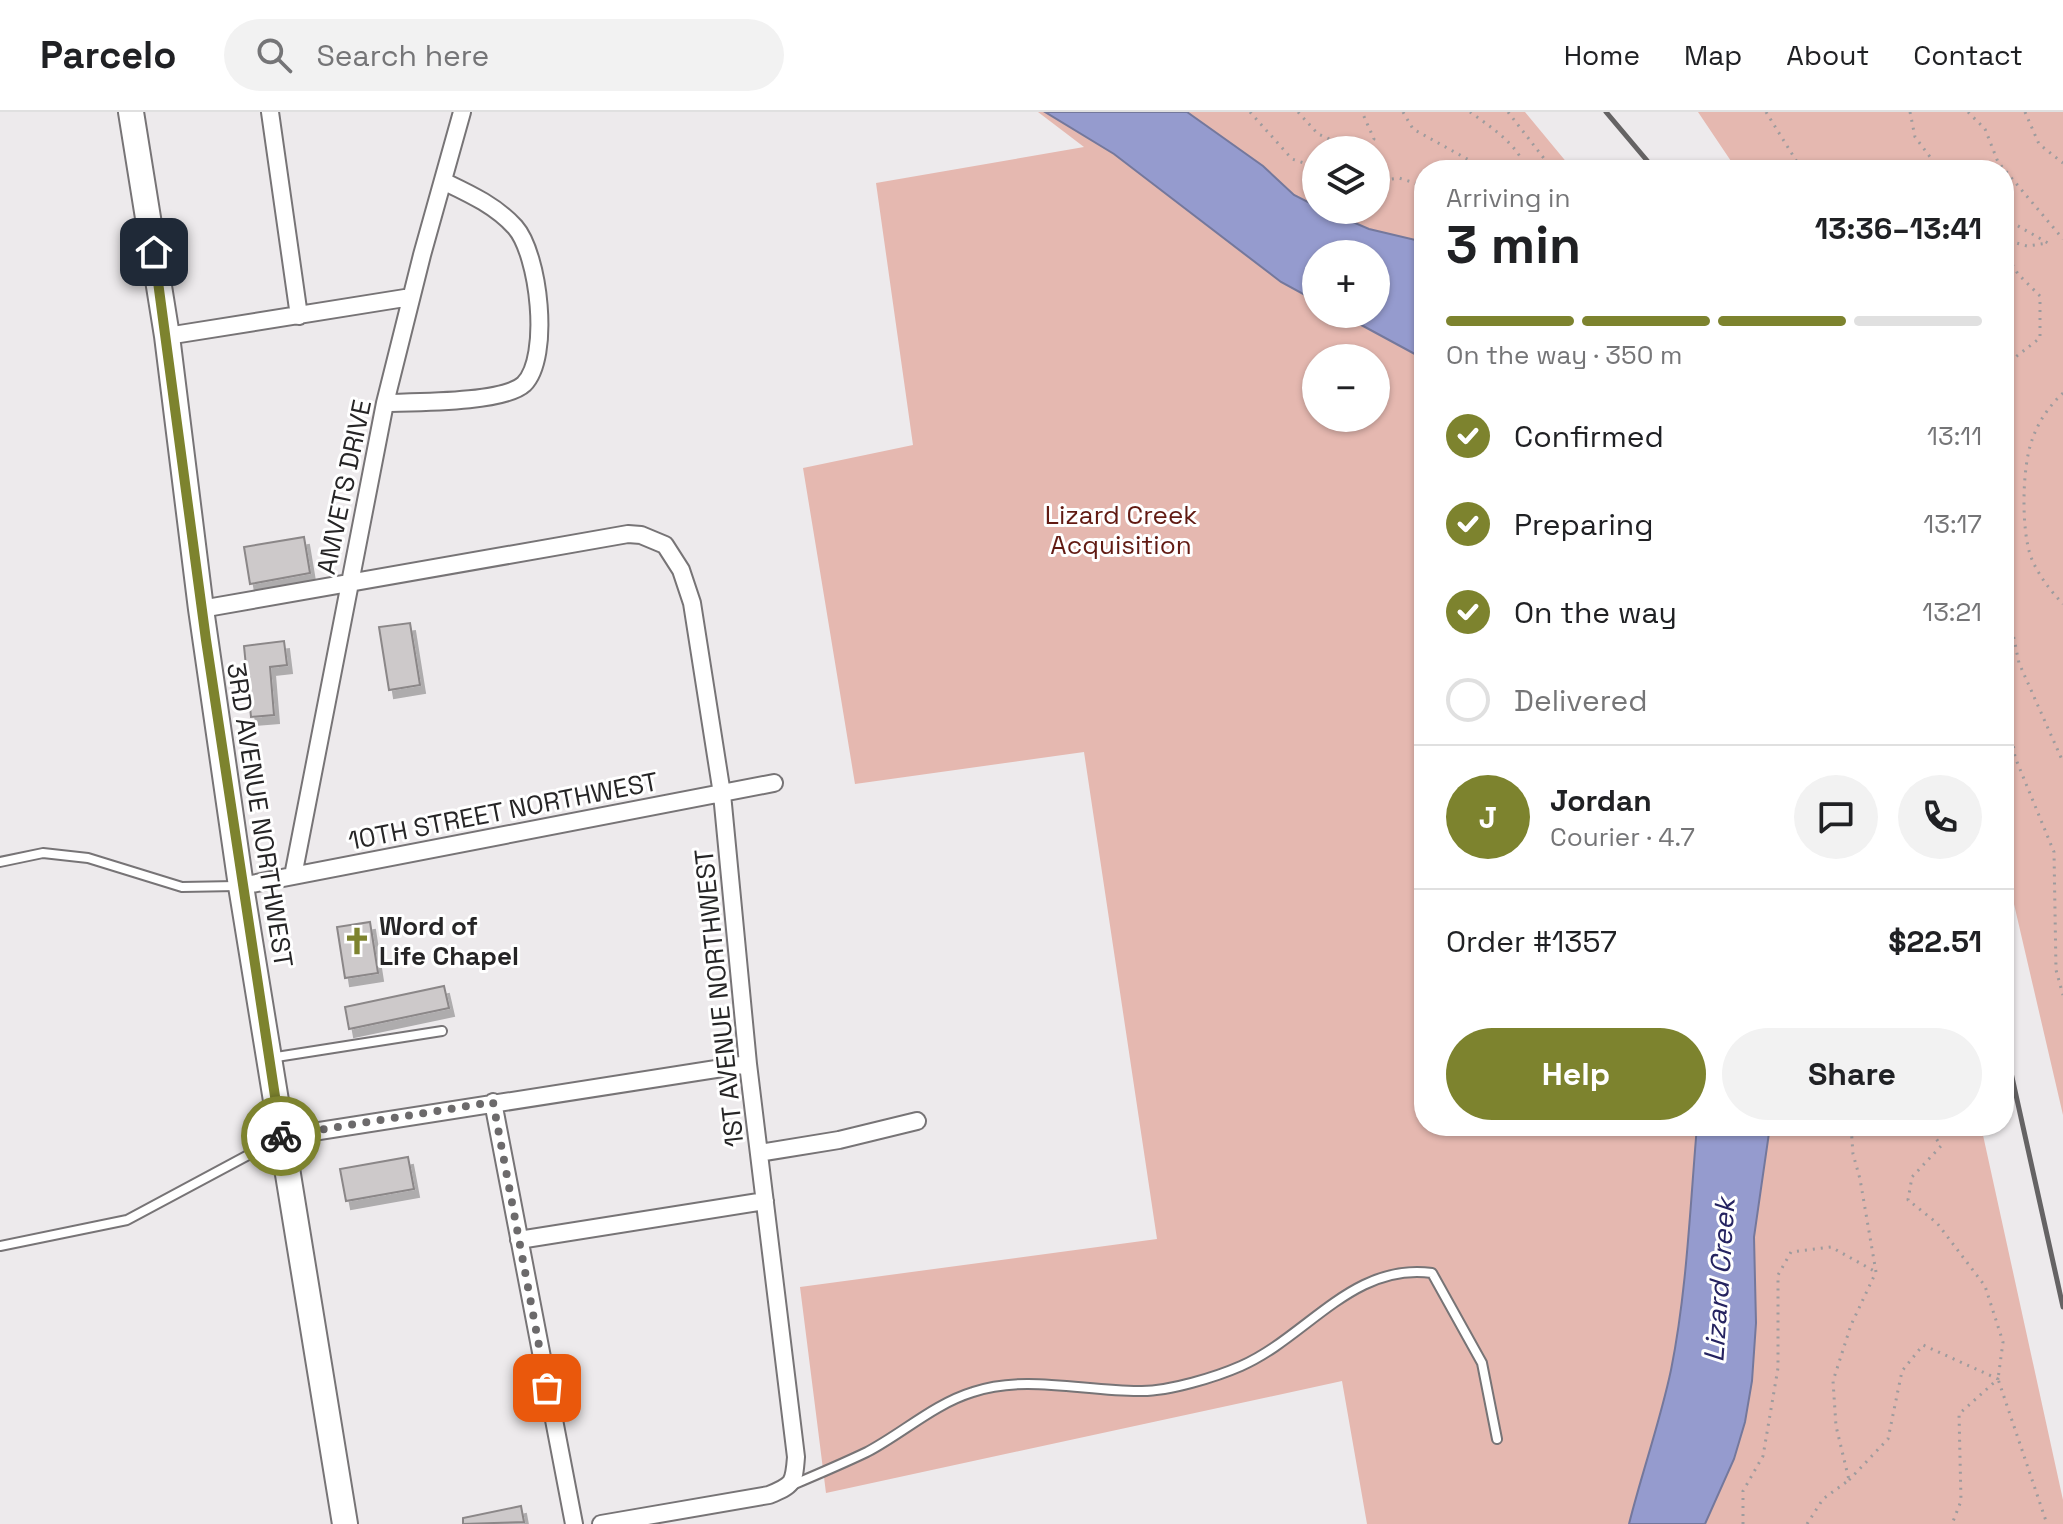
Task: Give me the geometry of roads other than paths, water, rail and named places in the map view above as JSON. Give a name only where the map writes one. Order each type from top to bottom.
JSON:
[{"type":"main road","name":"3RD AVENUE NORTHWEST","points":[[131,112],[167,336],[201,609],[241,886],[345,1524]]},
{"type":"street","points":[[270,112],[299,316]]},
{"type":"street","name":"AMVETS DRIVE","points":[[293,876],[385,403],[462,112]]},
{"type":"street","points":[[385,403],[475,398],[504,393],[523,385],[535,365],[540,307],[533,265],[516,228],[482,200],[443,181]]},
{"type":"street","points":[[167,336],[411,297]]},
{"type":"street","name":"1ST AVENUE NORTHWEST","points":[[201,609],[628,534],[665,545],[681,570],[692,603],[722,794],[748,1064],[796,1457],[794,1477],[789,1487]]},
{"type":"street","name":"10TH STREET NORTHWEST","points":[[241,886],[774,783]]},
{"type":"street","points":[[281,1137],[748,1064]]},
{"type":"street","points":[[493,1102],[574,1524]]},
{"type":"street","points":[[759,1153],[839,1140],[917,1121]]},
{"type":"street","points":[[519,1240],[765,1201]]},
{"type":"street","points":[[601,1524],[769,1495],[789,1487]]},
{"type":"lane","points":[[0,862],[43,853],[88,858],[182,887],[241,886]]},
{"type":"lane","points":[[269,1059],[442,1031]]},
{"type":"lane","points":[[0,1246],[127,1220],[281,1137]]},
{"type":"lane","points":[[789,1487],[869,1451],[931,1411],[973,1392],[1012,1384],[1145,1391],[1238,1368],[1269,1353],[1356,1287],[1391,1273],[1412,1270],[1432,1273],[1482,1363],[1497,1439]]},
{"type":"water","points":[[1045,112],[1187,112],[1263,166],[1302,199],[1302,224],[1357,224],[1414,240],[1414,354],[1367,328],[1390,328],[1390,240],[1302,240],[1302,293],[1281,282],[1114,154]]},
{"type":"water","name":"Lizard Creek","points":[[1696,1136],[1769,1136],[1754,1237],[1756,1323],[1752,1381],[1734,1459],[1705,1524],[1629,1524],[1671,1370],[1687,1248]]},
{"type":"railway","points":[[1606,112],[1647,160]]},
{"type":"railway","points":[[2014,1086],[2063,1307]]},
{"type":"place","name":"Word of Life Chapel","points":[[357,941]]},
{"type":"park label","name":"Lizard Creek Acquisition","points":[[1121,530]]}]
